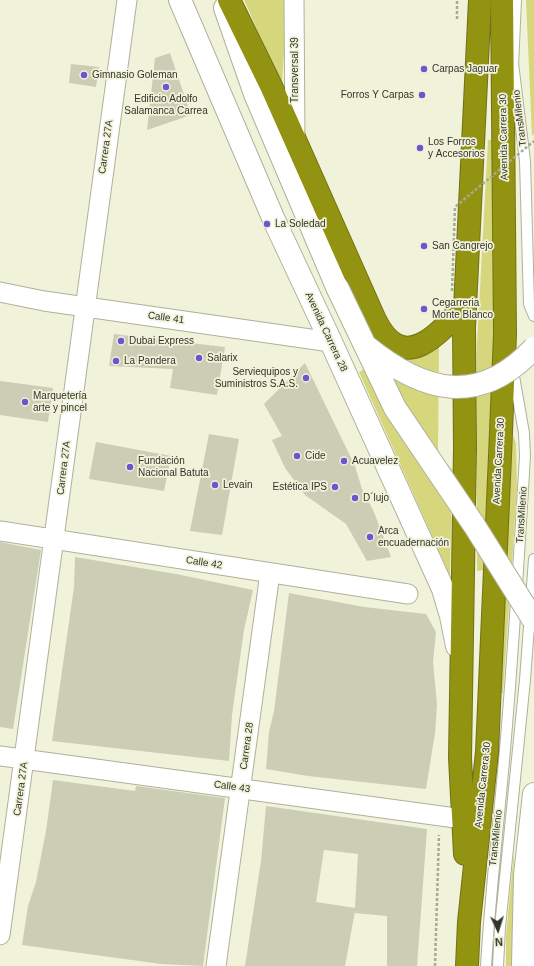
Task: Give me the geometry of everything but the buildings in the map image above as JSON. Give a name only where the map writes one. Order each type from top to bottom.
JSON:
[{"type":"highway","points":[[229,0],[295,140],[375,320],[386,339],[394,345],[403,347],[427,343],[448,324],[459,297]]},
{"type":"highway","name":"Avenida Carrera 30","points":[[469,922],[460,758],[462,667],[459,297],[474,136],[480,0]]},
{"type":"highway","points":[[474,136],[497,0]]},
{"type":"highway","name":"Avenida Carrera 30","points":[[467,966],[469,922],[487,752],[505,334],[502,0]]},
{"type":"main road","name":"Avenida Carrera 28","points":[[180,0],[274,220],[332,342],[443,589],[451,616],[462,667]]},
{"type":"main road","points":[[222,0],[255,94],[337,287],[362,342],[395,408],[474,525],[534,620]]},
{"type":"main road","points":[[362,342],[402,372],[431,383],[450,386],[469,386],[485,383],[509,372],[534,348]]},
{"type":"main road","points":[[523,966],[524,901],[528,837],[534,794]]},
{"type":"street","name":"Carrera 27A","points":[[0,935],[55,540],[84,307],[127,0]]},
{"type":"street","name":"Transversal 39","points":[[294,0],[295,140]]},
{"type":"street","name":"Calle 41","points":[[0,292],[84,307],[332,342]]},
{"type":"street","name":"Calle 42","points":[[0,531],[408,594]]},
{"type":"street","name":"Carrera 28","points":[[216,966],[270,573]]},
{"type":"street","name":"Calle 43","points":[[0,756],[463,819]]},
{"type":"lane","name":"TransMilenio","points":[[486,966],[490,899],[514,642],[526,456],[524,433],[514,376],[513,63],[516,0]]},
{"type":"lane","name":"TransMilenio","points":[[513,63],[525,161],[529,304],[534,316]]},
{"type":"lane","name":"TransMilenio","points":[[498,966],[500,926],[525,680],[534,559]]},
{"type":"path","points":[[459,297],[455,207],[534,142]]},
{"type":"path","points":[[435,966],[439,815]]},
{"type":"shaded area","points":[[244,0],[287,0],[282,85]]},
{"type":"shaded area","points":[[526,0],[534,0],[534,134],[532,136]]},
{"type":"shaded area","points":[[496,139],[499,292],[486,570],[477,571],[477,344],[488,140]]},
{"type":"shaded area","points":[[439,346],[438,452],[452,470],[450,576],[359,372],[391,354]]},
{"type":"shaded area","points":[[506,418],[516,443],[517,490],[503,693],[494,693]]},
{"type":"shaded area","points":[[514,851],[513,907],[515,966],[506,966],[506,936]]},
{"type":"place","name":"Carpas Jaguar","points":[[424,69]]},
{"type":"place","name":"Gimnasio Goleman","points":[[84,75]]},
{"type":"place","name":"Edificio Adolfo Salamanca Carrea","points":[[166,87]]},
{"type":"place","name":"Forros Y Carpas","points":[[422,95]]},
{"type":"place","name":"Los Forros y Accesorios","points":[[420,148]]},
{"type":"place","name":"La Soledad","points":[[267,224]]},
{"type":"place","name":"San Cangrejo","points":[[424,246]]},
{"type":"place","name":"Cegarreria Monte Blanco","points":[[424,309]]},
{"type":"place","name":"Dubai Express","points":[[121,341]]},
{"type":"place","name":"Salarix","points":[[199,358]]},
{"type":"place","name":"La Pandera","points":[[116,361]]},
{"type":"place","name":"Serviequipos y Suministros S.A.S.","points":[[306,378]]},
{"type":"place","name":"Marquetería arte y pincel","points":[[25,402]]},
{"type":"place","name":"Cide","points":[[297,456]]},
{"type":"place","name":"Acuavelez","points":[[344,461]]},
{"type":"place","name":"Fundación Nacional Batuta","points":[[130,467]]},
{"type":"place","name":"Levain","points":[[215,485]]},
{"type":"place","name":"Estética IPS","points":[[335,487]]},
{"type":"place","name":"D´lujo","points":[[355,498]]},
{"type":"place","name":"Arca encuadernación","points":[[370,537]]}]
